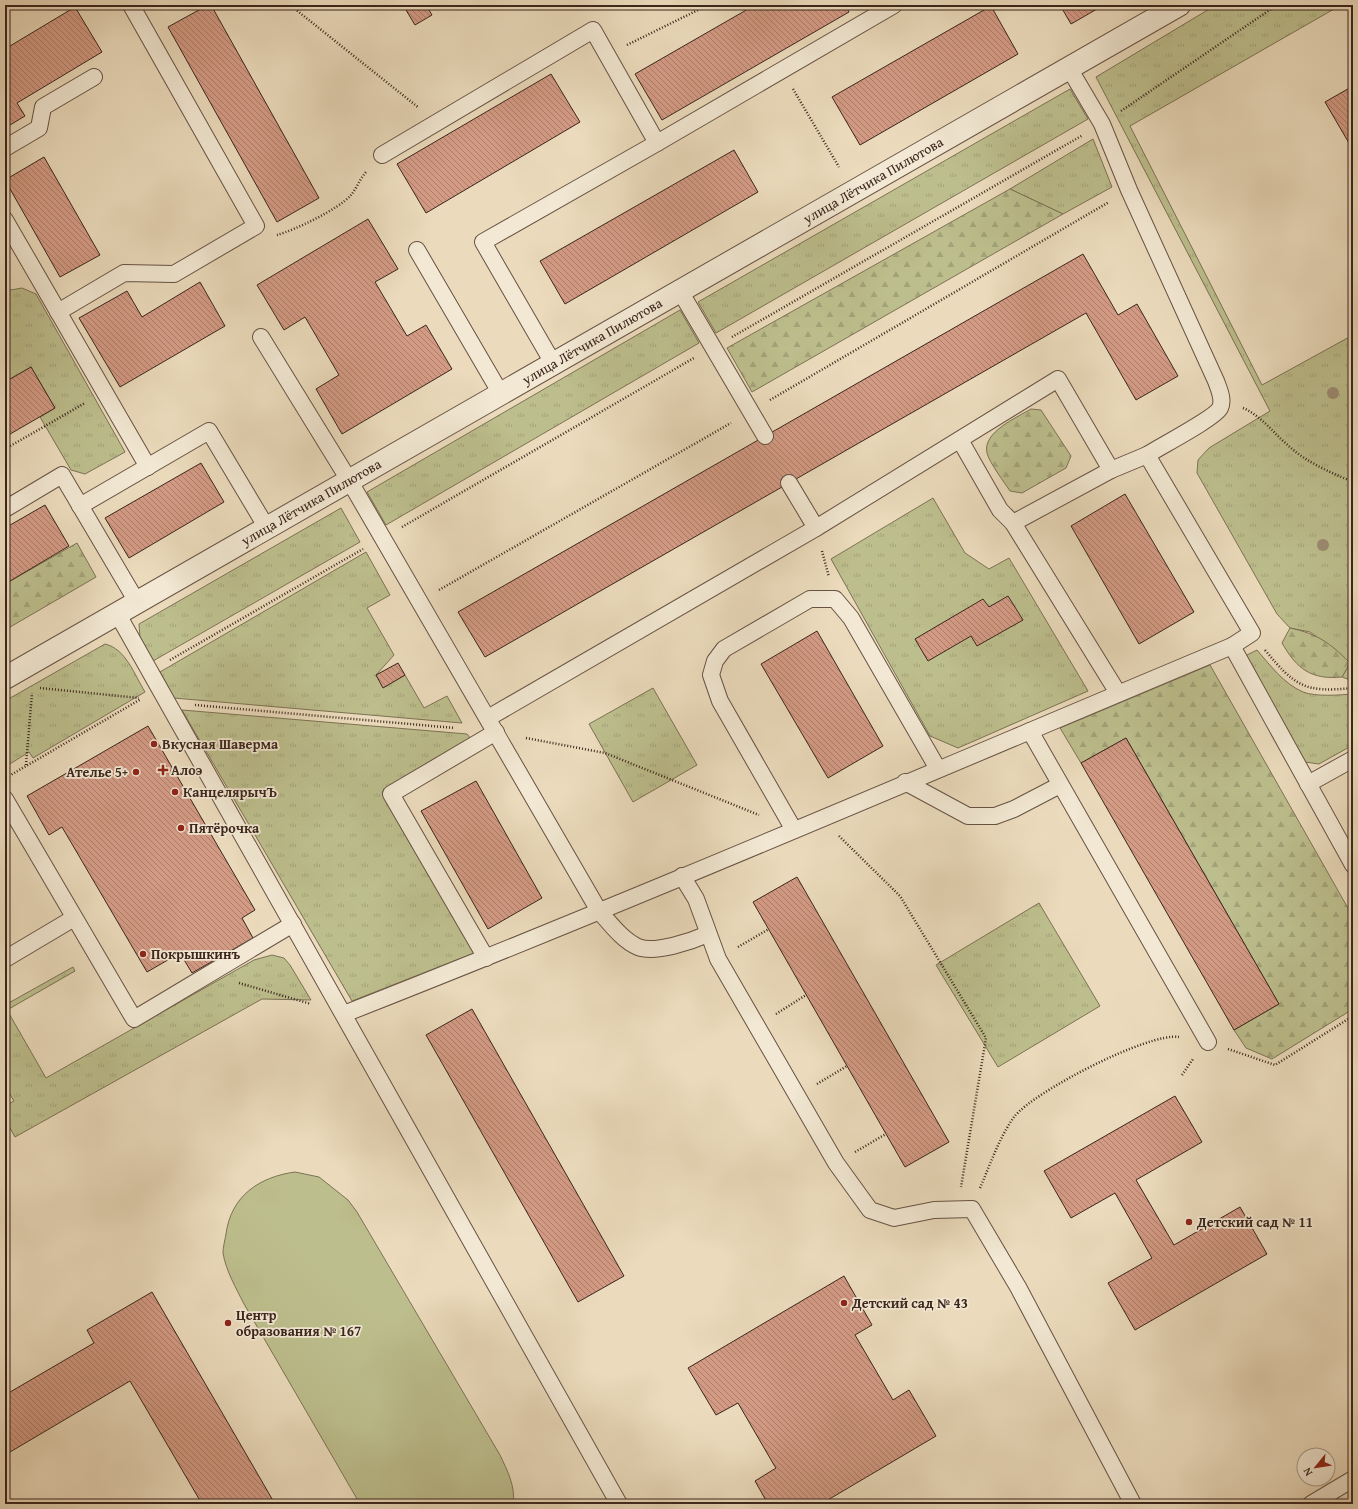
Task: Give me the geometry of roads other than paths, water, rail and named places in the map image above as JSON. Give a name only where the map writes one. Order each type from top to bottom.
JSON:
[{"type":"street","name":"улица Лётчика Пилютова","points":[[5,678],[1179,5]]},
{"type":"lane","points":[[58,312],[124,273],[174,274],[256,226],[132,5]]},
{"type":"lane","points":[[553,363],[483,242],[894,5]]},
{"type":"lane","points":[[382,155],[593,30],[657,143]]},
{"type":"lane","points":[[1014,523],[1111,470],[1147,454],[1208,418],[1220,409],[1222,400],[1216,381],[1129,190],[1102,124],[1069,68]]},
{"type":"lane","points":[[5,148],[39,128],[43,107],[94,77]]},
{"type":"lane","points":[[5,220],[148,467]]},
{"type":"lane","points":[[417,250],[501,394]]},
{"type":"lane","points":[[680,291],[765,436]]},
{"type":"lane","points":[[262,338],[349,480],[599,911],[618,932],[639,947],[665,948],[708,934]]},
{"type":"lane","points":[[488,718],[816,528],[1058,379],[1111,470]]},
{"type":"lane","points":[[80,506],[209,431],[267,528]]},
{"type":"lane","points":[[960,440],[1000,510],[1014,523],[1118,694]]},
{"type":"lane","points":[[344,1014],[486,958],[794,830],[1232,646],[1252,634],[1147,454]]},
{"type":"lane","points":[[5,509],[62,475],[137,602]]},
{"type":"lane","points":[[789,483],[816,528]]},
{"type":"lane","points":[[794,830],[720,701],[711,675],[715,661],[724,649],[810,599],[834,599],[851,618],[938,769]]},
{"type":"lane","points":[[117,613],[158,667],[293,924],[619,1504]]},
{"type":"lane","points":[[1232,646],[1353,865]]},
{"type":"lane","points":[[1030,731],[1208,1042]]},
{"type":"lane","points":[[486,958],[391,794],[496,732]]},
{"type":"lane","points":[[1308,784],[1353,759]]},
{"type":"lane","points":[[906,782],[968,816],[995,816],[1014,809],[1060,785]]},
{"type":"lane","points":[[5,799],[134,1019],[293,924]]},
{"type":"lane","points":[[682,876],[696,899],[718,958],[836,1163],[870,1210],[894,1218],[934,1210],[972,1209],[1018,1287],[1133,1504]]},
{"type":"lane","points":[[5,959],[74,918]]},
{"type":"lane","points":[[1311,1504],[1353,1479]]},
{"type":"place","name":"Вкусная Шаверма","points":[[154,744]]},
{"type":"place","name":"Алоэ","points":[[163,770]]},
{"type":"place","name":"Ателье 5+","points":[[136,772]]},
{"type":"place","name":"КанцелярычЪ","points":[[175,792]]},
{"type":"place","name":"Пятёрочка","points":[[181,828]]},
{"type":"place","name":"Покрышкинъ","points":[[143,954]]},
{"type":"place","name":"Детский сад № 11","points":[[1189,1222]]},
{"type":"place","name":"Детский сад № 43","points":[[844,1303]]},
{"type":"place","name":"Центр образования № 167","points":[[228,1323]]}]
